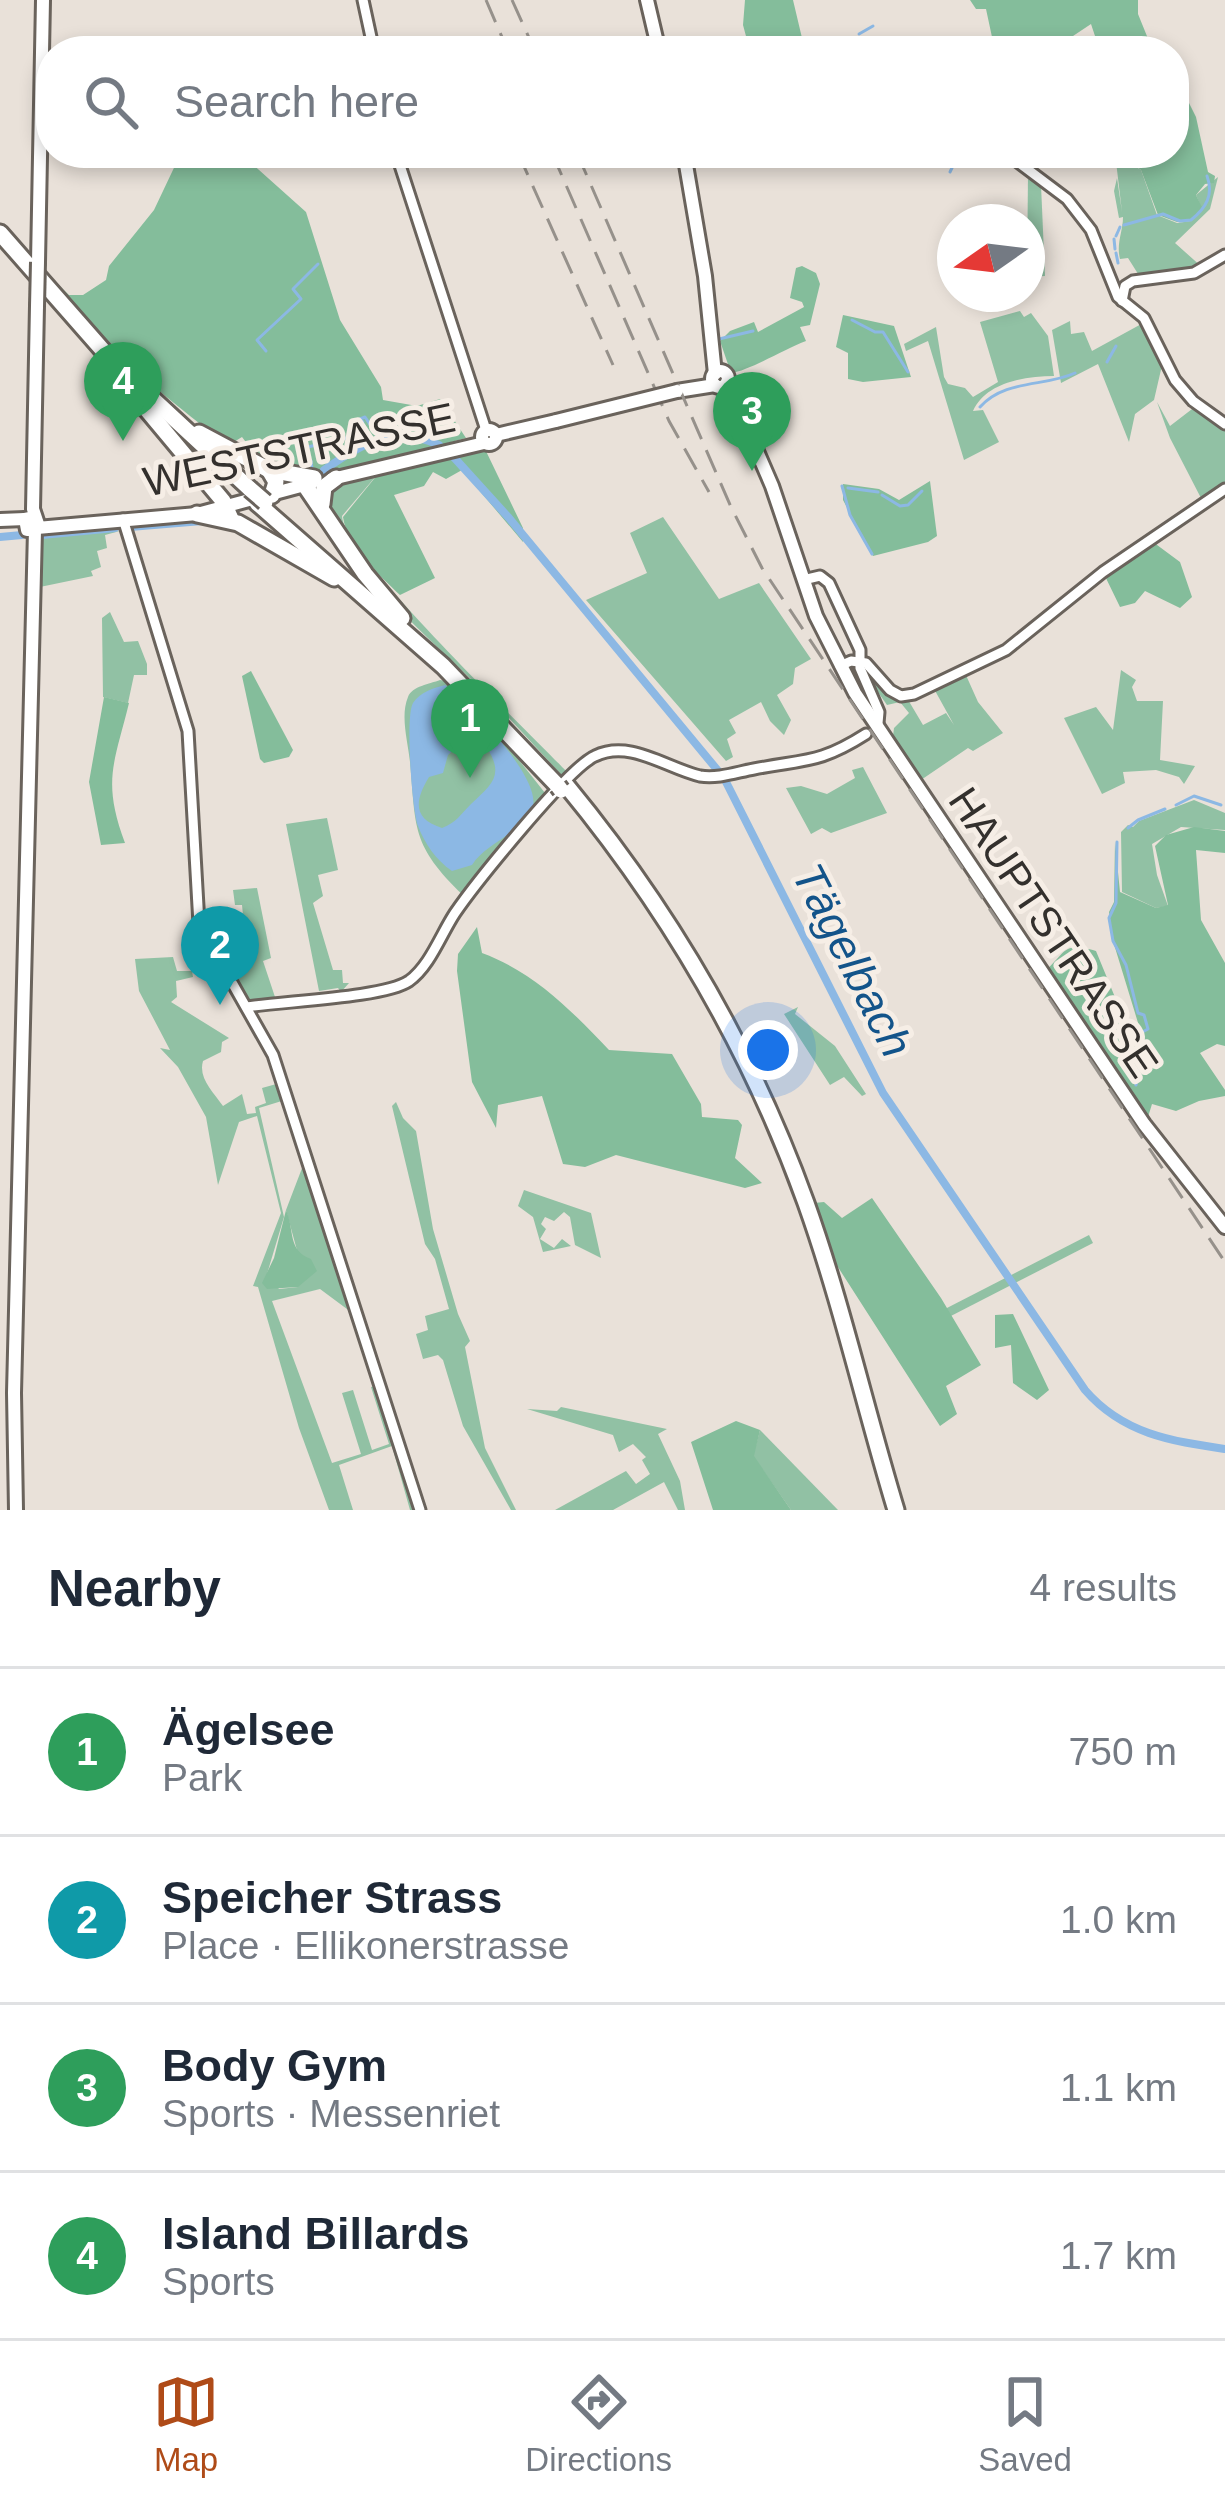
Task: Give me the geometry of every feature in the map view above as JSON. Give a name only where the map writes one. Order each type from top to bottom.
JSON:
[{"type":"highway","points":[[0,233],[68,314],[248,499],[386,614],[562,785]]},
{"type":"highway","points":[[0,243],[204,478],[248,499],[412,628]]},
{"type":"highway","points":[[120,378],[327,574],[386,614]]},
{"type":"highway","points":[[148,396],[206,437],[269,470],[308,481],[370,580],[495,708],[562,785],[618,851],[677,938],[763,1096],[821,1249],[893,1510]]},
{"type":"highway","points":[[195,511],[248,499],[269,470]]},
{"type":"highway","points":[[195,511],[205,496],[204,478]]},
{"type":"highway","points":[[325,512],[322,492],[336,478]]},
{"type":"main road","points":[[42,36],[43,0]]},
{"type":"main road","points":[[647,0],[655,36]]},
{"type":"main road","points":[[16,1510],[14,1415],[40,168]]},
{"type":"main road","name":"HAUPTSTRASSE","points":[[687,168],[719,379],[772,488],[803,580],[840,666],[1144,1124],[1225,1227]]},
{"type":"main road","name":"WESTSTRASSE","points":[[308,481],[336,478],[719,379]]},
{"type":"main road","name":"WESTSTRASSE","points":[[248,499],[445,449]]},
{"type":"main road","name":"WESTSTRASSE","points":[[0,522],[123,525],[195,511]]},
{"type":"main road","points":[[31,524],[32,585]]},
{"type":"main road","name":"WESTSTRASSE","points":[[31,524],[123,525]]},
{"type":"main road","points":[[30,607],[37,537],[56,525]]},
{"type":"street","points":[[363,0],[371,36]]},
{"type":"street","points":[[401,168],[487,436]]},
{"type":"street","points":[[1024,168],[1061,194],[1076,211],[1090,230],[1106,275],[1122,301],[1144,318],[1182,389],[1225,424]]},
{"type":"street","points":[[1122,301],[1128,283],[1194,273],[1225,255]]},
{"type":"street","points":[[860,662],[902,696],[943,681],[1012,646],[1102,572],[1225,489]]},
{"type":"street","points":[[123,525],[188,731],[198,918],[273,1055],[421,1510]]},
{"type":"street","points":[[803,580],[820,576],[829,584],[860,650],[878,723]]},
{"type":"street","points":[[840,666],[860,662]]},
{"type":"street","points":[[247,1007],[376,991],[407,982],[472,891],[571,775],[599,754],[620,750],[697,775],[723,775],[805,764],[866,734]]},
{"type":"green space","points":[[745,0],[793,0],[802,36],[746,36]]},
{"type":"green space","points":[[970,0],[1138,0],[1147,36],[1095,36],[1091,24],[1073,36],[992,36],[986,9],[976,9]]},
{"type":"green space","points":[[1189,103],[1208,172],[1215,176],[1214,183],[1205,184],[1196,195],[1203,209],[1191,221],[1158,215],[1141,170],[1189,168]]},
{"type":"green space","points":[[174,168],[257,168],[306,212],[340,320],[381,387],[383,400],[417,406],[440,399],[466,438],[379,462],[316,471],[287,468],[262,457],[242,437],[229,445],[97,336],[42,269],[69,295],[83,295],[106,280],[109,266],[154,210]]},
{"type":"green space","points":[[1117,168],[1141,170],[1157,215],[1177,223],[1191,221],[1202,209],[1196,195],[1218,177],[1210,209],[1175,243],[1203,268],[1140,277],[1128,258],[1120,259],[1123,217],[1119,218],[1114,191],[1117,178],[1122,212]]},
{"type":"green space","points":[[1028,174],[1041,185],[1042,204],[1028,204]]},
{"type":"green space","points":[[796,268],[816,273],[820,284],[810,325],[800,327],[806,341],[731,373],[720,341],[730,331],[754,322],[758,332],[804,307],[790,298]]},
{"type":"green space","points":[[1031,313],[1048,336],[1054,376],[1019,379],[987,393],[973,411],[983,410],[999,442],[964,460],[928,341],[906,351],[904,344],[936,327],[944,377],[973,397],[998,382],[980,322]]},
{"type":"green space","points":[[843,315],[894,326],[911,377],[848,379],[848,353],[836,347]]},
{"type":"green space","points":[[1070,321],[1071,334],[1084,332],[1092,351],[1145,322],[1163,361],[1154,400],[1135,414],[1129,442],[1098,364],[1061,383],[1052,330]]},
{"type":"green space","points":[[1157,402],[1170,426],[1196,406],[1225,426],[1225,487],[1202,500]]},
{"type":"green space","points":[[484,447],[523,528],[523,542],[462,470],[446,479],[433,472],[424,486],[394,495],[435,578],[400,595],[357,549],[343,517],[382,469]]},
{"type":"green space","points":[[382,469],[342,516],[350,537],[404,604],[566,771],[564,778],[408,619],[345,541],[325,488]]},
{"type":"green space","points":[[930,481],[937,536],[873,556],[843,500],[843,484],[879,489],[899,500]]},
{"type":"green space","points":[[663,517],[719,599],[759,583],[811,659],[795,668],[793,684],[777,695],[791,720],[784,735],[761,702],[729,720],[736,733],[727,739],[733,757],[726,761],[586,600],[647,573],[630,533]]},
{"type":"green space","points":[[120,531],[105,535],[107,548],[97,551],[101,567],[91,571],[93,576],[35,588],[41,536]]},
{"type":"green space","points":[[1153,542],[1180,562],[1192,597],[1180,608],[1145,591],[1135,603],[1120,607],[1103,572]]},
{"type":"green space","points":[[110,612],[124,642],[138,641],[147,664],[147,675],[134,675],[128,703],[103,697],[102,618]]},
{"type":"green space","points":[[866,667],[888,691],[907,698],[923,725],[946,713],[954,725],[933,687],[965,673],[978,702],[1003,733],[973,751],[968,748],[918,782],[892,744],[894,728],[909,713],[900,702],[887,705],[866,675]]},
{"type":"green space","points":[[1121,670],[1136,680],[1132,687],[1137,701],[1163,701],[1160,760],[1195,766],[1184,784],[1179,777],[1156,770],[1123,772],[1125,783],[1102,794],[1064,718],[1096,707],[1113,730]]},
{"type":"green space","points":[[251,671],[293,750],[289,757],[264,763],[260,759],[242,676]]},
{"type":"green space","points":[[440,680],[511,750],[549,798],[463,895],[425,848],[413,804],[406,704],[417,688]]},
{"type":"green space","points":[[104,697],[129,703],[112,788],[125,843],[101,845],[89,782]]},
{"type":"green space","points":[[863,767],[887,813],[831,833],[822,828],[811,834],[786,788],[801,786],[827,794],[855,778],[852,770]]},
{"type":"green space","points":[[1194,800],[1225,813],[1225,830],[1181,827],[1152,844],[1168,906],[1156,908],[1122,892],[1121,832],[1128,825],[1133,827]]},
{"type":"green space","points":[[327,818],[338,870],[318,875],[323,896],[313,903],[333,970],[342,970],[343,983],[349,983],[341,992],[338,988],[319,991],[286,824]]},
{"type":"green space","points":[[1194,827],[1225,831],[1225,853],[1196,850],[1201,920],[1225,963],[1225,1046],[1217,1044],[1200,1053],[1225,1096],[1176,1111],[1152,1104],[1148,1117],[1045,971],[1071,948],[1096,951],[1126,1024],[1139,1026],[1109,912],[1114,902],[1115,842],[1120,892],[1156,908],[1168,905],[1155,846],[1166,835]]},
{"type":"green space","points":[[257,888],[271,958],[263,961],[276,1000],[256,1002],[241,994],[228,972],[241,965],[235,946],[217,953],[208,938],[243,915],[242,905],[235,905],[233,890]]},
{"type":"green space","points":[[477,927],[482,953],[535,981],[609,1050],[672,1054],[701,1104],[702,1117],[738,1120],[742,1125],[735,1158],[762,1183],[745,1188],[616,1155],[585,1167],[563,1164],[542,1096],[498,1105],[496,1128],[472,1082],[457,971],[458,954]]},
{"type":"green space","points":[[173,957],[177,971],[192,971],[193,977],[176,981],[177,997],[171,1002],[229,1038],[222,1042],[221,1052],[203,1061],[202,1067],[207,1085],[223,1106],[242,1094],[247,1114],[256,1113],[255,1107],[266,1103],[262,1088],[280,1083],[285,1100],[259,1108],[284,1217],[267,1274],[279,1289],[298,1287],[298,1254],[286,1210],[304,1163],[351,1312],[320,1289],[272,1301],[332,1463],[361,1454],[342,1393],[353,1390],[372,1450],[389,1444],[371,1387],[381,1385],[420,1510],[410,1510],[392,1446],[339,1465],[353,1510],[329,1510],[299,1428],[258,1287],[253,1286],[281,1213],[257,1116],[239,1122],[218,1185],[206,1117],[178,1067],[160,1048],[170,1050],[139,991],[135,959]]},
{"type":"green space","points":[[798,1007],[795,1014],[835,1046],[866,1094],[862,1096],[844,1077],[830,1085],[784,1014]]},
{"type":"green space","points":[[396,1102],[416,1131],[433,1229],[470,1341],[465,1347],[485,1448],[516,1510],[511,1510],[463,1426],[443,1360],[438,1355],[423,1359],[416,1334],[428,1330],[425,1316],[449,1309],[435,1259],[425,1244],[392,1106]]},
{"type":"green space","points":[[524,1190],[591,1213],[601,1258],[575,1245],[570,1217],[564,1212],[554,1221],[545,1217],[541,1224],[546,1229],[540,1239],[554,1248],[562,1239],[571,1246],[543,1252],[533,1217],[518,1206]]},
{"type":"green space","points":[[872,1198],[981,1365],[946,1386],[957,1414],[940,1426],[836,1264],[814,1203],[824,1202],[842,1218]]},
{"type":"green space","points":[[286,1210],[295,1245],[317,1271],[298,1287],[267,1289],[262,1283]]},
{"type":"green space","points":[[1089,1235],[1093,1243],[947,1318],[943,1310]]},
{"type":"green space","points":[[1013,1314],[1049,1390],[1037,1400],[1013,1383],[1011,1345],[995,1348],[995,1315]]},
{"type":"green space","points":[[561,1407],[667,1429],[658,1434],[680,1481],[685,1510],[678,1510],[664,1482],[613,1510],[555,1510],[626,1471],[636,1484],[650,1474],[642,1460],[646,1457],[633,1444],[619,1452],[613,1435],[527,1409],[557,1411]]},
{"type":"green space","points":[[736,1421],[760,1430],[754,1456],[791,1510],[713,1510],[691,1442]]},
{"type":"green space","points":[[760,1430],[838,1510],[791,1510],[753,1456]]},
{"type":"water","points":[[445,685],[502,743],[533,796],[532,809],[519,826],[472,865],[452,871],[432,851],[418,826],[410,763],[413,703],[423,693]],"holes":[[[458,746],[487,748],[495,766],[490,785],[447,826],[425,819],[419,808],[421,793],[429,777],[443,773],[448,755]]]},
{"type":"waterway","points":[[859,34],[873,26]]},
{"type":"waterway","points":[[950,172],[952,168]]},
{"type":"waterway","points":[[1124,225],[1163,214],[1191,220],[1207,201],[1207,176]]},
{"type":"waterway","points":[[1116,236],[1120,227]]},
{"type":"waterway","points":[[1114,239],[1115,249]]},
{"type":"waterway","points":[[1116,253],[1118,263]]},
{"type":"waterway","points":[[266,351],[257,340],[301,299],[293,289],[318,264]]},
{"type":"waterway","points":[[852,320],[883,332],[908,372]]},
{"type":"waterway","points":[[719,339],[753,331]]},
{"type":"waterway","points":[[1107,362],[1116,346]]},
{"type":"waterway","points":[[980,407],[1001,392],[1075,373]]},
{"type":"waterway","points":[[416,436],[438,403]]},
{"type":"waterway","points":[[343,439],[356,435],[363,422],[360,419],[378,425],[375,419],[390,414]]},
{"type":"waterway","name":"Tägelbach","points":[[324,470],[378,440],[407,436],[439,445]]},
{"type":"waterway","points":[[312,469],[311,461],[302,455],[308,447],[336,440]]},
{"type":"waterway","name":"Tägelbach","points":[[450,453],[724,778],[883,1093],[1085,1390],[1132,1426],[1225,1449]]},
{"type":"waterway","points":[[842,486],[850,515],[872,554]]},
{"type":"waterway","points":[[848,488],[878,492]]},
{"type":"waterway","points":[[882,495],[900,506],[908,505],[922,491]]},
{"type":"waterway","name":"Tägelbach","points":[[130,527],[202,521]]},
{"type":"waterway","name":"Tägelbach","points":[[42,535],[115,528]]},
{"type":"waterway","name":"Tägelbach","points":[[0,537],[22,535]]},
{"type":"waterway","points":[[1176,805],[1194,796],[1221,805]]},
{"type":"waterway","points":[[1128,828],[1165,809]]},
{"type":"waterway","points":[[1117,842],[1116,903],[1109,918],[1138,1013],[1144,1015],[1148,1029],[1133,1037],[1140,1054],[1136,1085]]},
{"type":"railway","points":[[486,0],[502,36]]},
{"type":"railway","points":[[512,0],[528,36]]},
{"type":"railway","points":[[525,168],[613,365]]},
{"type":"railway","points":[[559,168],[669,421],[709,492]]},
{"type":"railway","points":[[584,168],[762,568],[1225,1262]]},
{"type":"place","name":"Island Billards","points":[[123,441]]},
{"type":"place","name":"Body Gym","points":[[752,471]]},
{"type":"place","name":"Ägelsee","points":[[470,778]]},
{"type":"place","name":"Speicher Strass","points":[[220,1005]]}]
